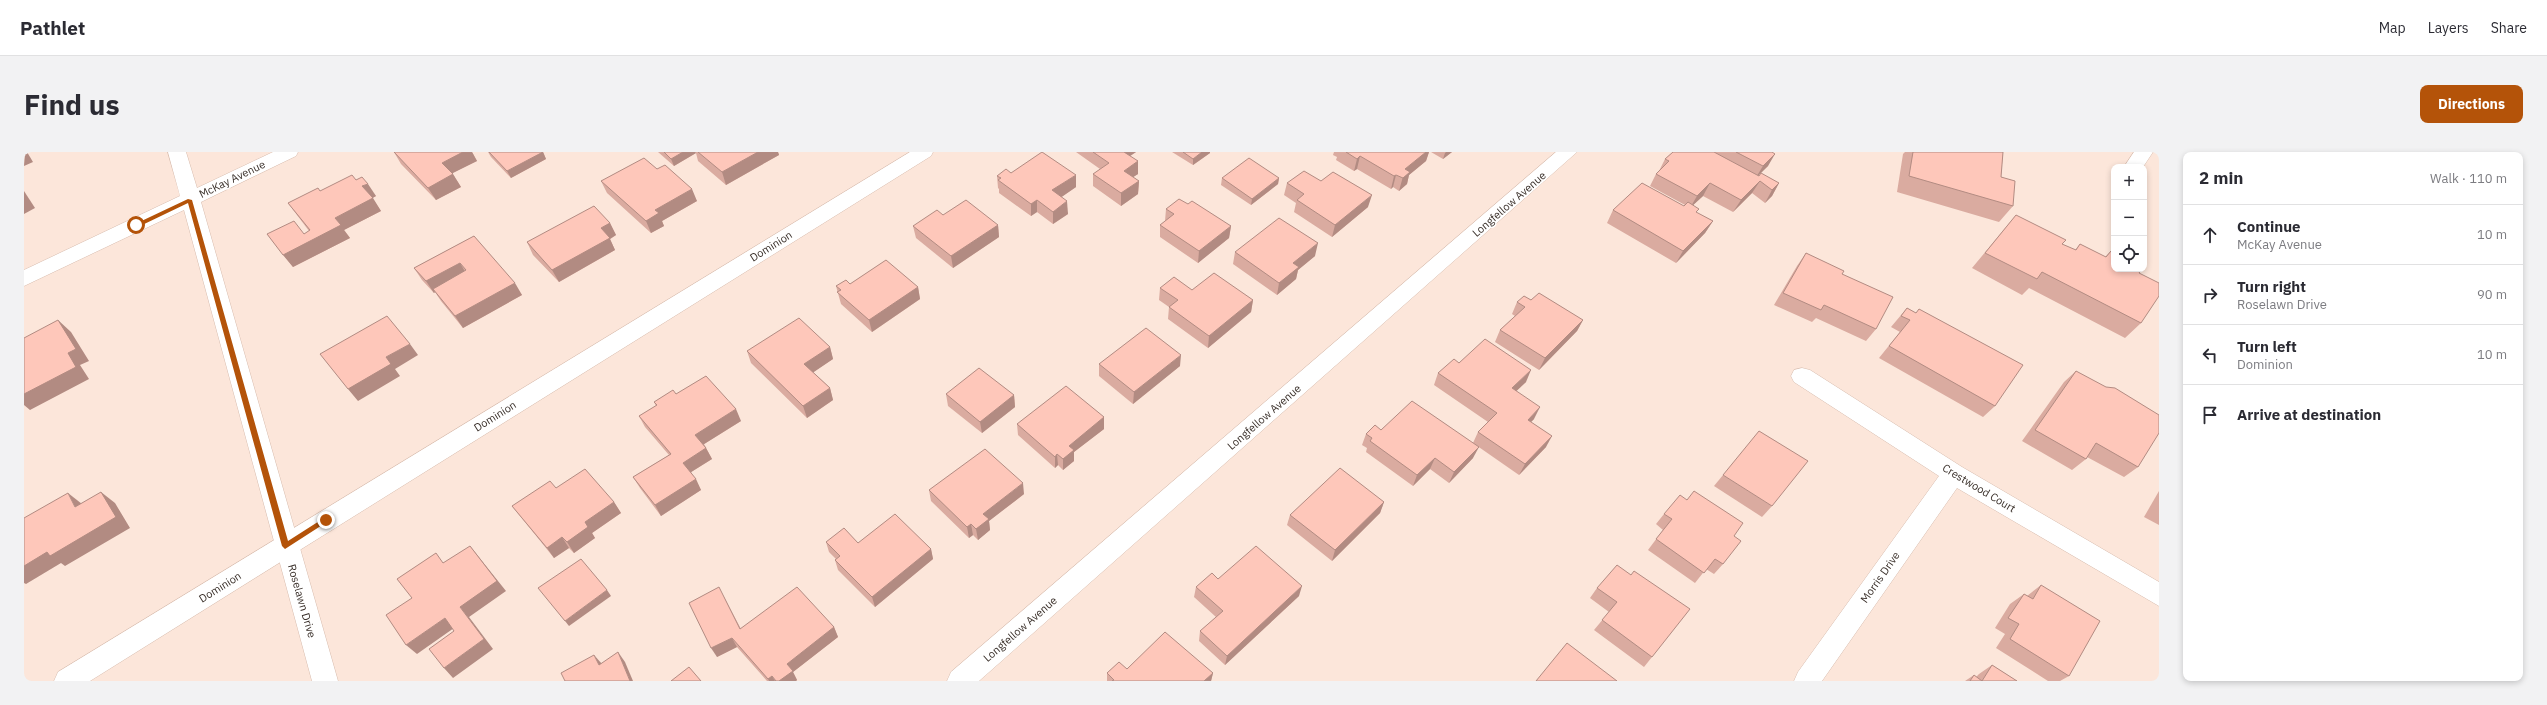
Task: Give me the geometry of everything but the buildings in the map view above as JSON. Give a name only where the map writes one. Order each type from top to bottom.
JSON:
[{"type":"street","name":"Roselawn Drive","points":[[177,152],[285,546],[325,681]]},
{"type":"street","name":"McKay Avenue","points":[[24,279],[289,152]]},
{"type":"street","name":"Dominion","points":[[67,681],[924,152]]},
{"type":"street","name":"Longfellow Avenue","points":[[960,681],[1568,152]]},
{"type":"street","points":[[2135,164],[2144,152]]},
{"type":"street","name":"Crestwood Court","points":[[1802,376],[1954,474],[2159,595]]},
{"type":"street","name":"Morris Drive","points":[[1807,681],[1954,474]]},
{"type":"route","points":[[136,225],[190,200],[277,512],[285,546],[326,520]]}]
